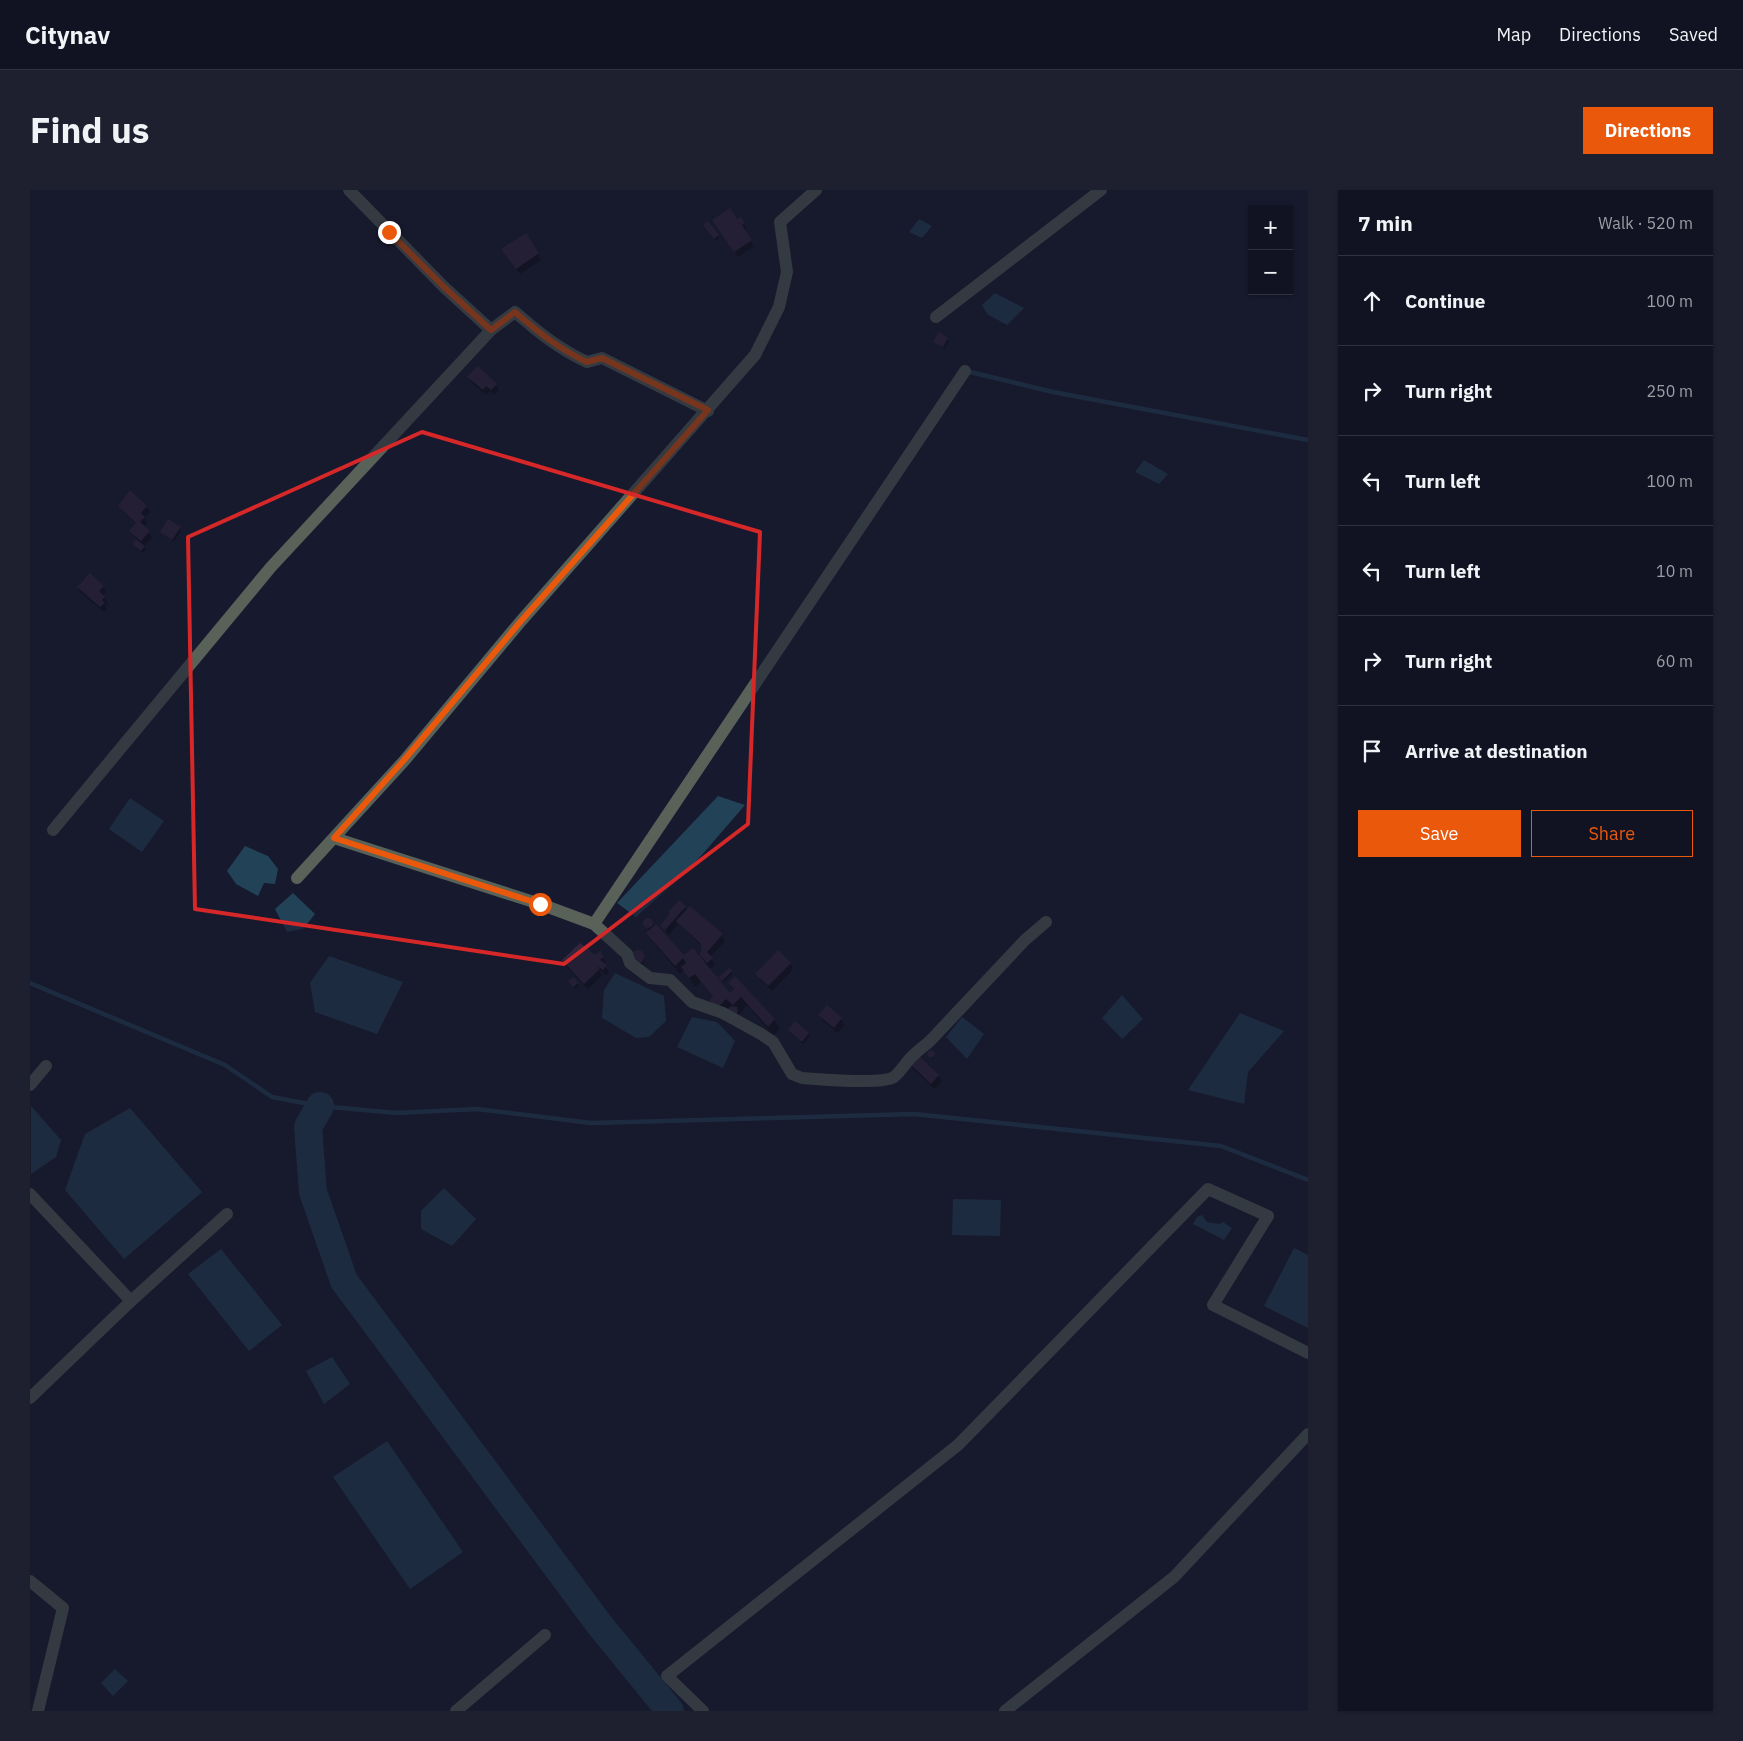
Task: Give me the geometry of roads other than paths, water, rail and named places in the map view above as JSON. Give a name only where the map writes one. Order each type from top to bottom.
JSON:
[{"type":"street","points":[[349,190],[444,287],[491,330]]},
{"type":"street","points":[[297,878],[404,760],[521,621],[755,355],[779,307],[787,272],[780,222],[816,190]]},
{"type":"street","points":[[936,318],[1101,190]]},
{"type":"street","points":[[53,830],[271,567],[491,330],[515,312],[568,353],[587,362],[602,358],[708,410]]},
{"type":"street","points":[[594,924],[965,371]]},
{"type":"street","points":[[334,838],[540,904],[594,924],[627,954],[630,963],[650,978],[670,980],[692,1002],[723,1013],[772,1042],[792,1074],[802,1078],[878,1080],[892,1078],[930,1041],[1025,940],[1046,922]]},
{"type":"street","points":[[30,1085],[46,1066]]},
{"type":"street","points":[[703,1711],[667,1676],[958,1445],[1208,1189],[1268,1216],[1213,1305],[1308,1353]]},
{"type":"street","points":[[30,1194],[131,1301]]},
{"type":"street","points":[[30,1398],[131,1301],[227,1214]]},
{"type":"street","points":[[1004,1711],[1174,1577],[1308,1434]]},
{"type":"street","points":[[30,1581],[63,1608],[38,1711]]},
{"type":"street","points":[[456,1711],[544,1635]]},
{"type":"water","points":[[919,219],[932,226],[922,238],[909,232]]},
{"type":"water","points":[[995,293],[1024,308],[1007,325],[987,314],[982,305]]},
{"type":"water","points":[[1144,460],[1168,474],[1159,484],[1135,472]]},
{"type":"water","points":[[718,796],[745,805],[701,856],[636,917],[617,903]]},
{"type":"water","points":[[130,798],[164,821],[142,852],[109,829]]},
{"type":"water","points":[[245,846],[268,856],[278,869],[275,884],[264,883],[258,896],[236,884],[227,871]]},
{"type":"water","points":[[293,893],[315,914],[303,929],[287,932],[275,909]]},
{"type":"water","points":[[329,956],[403,982],[377,1034],[315,1012],[310,983]]},
{"type":"water","points":[[615,973],[664,996],[666,1021],[649,1037],[636,1038],[602,1018],[604,990]]},
{"type":"water","points":[[1122,995],[1143,1019],[1122,1039],[1102,1018]]},
{"type":"water","points":[[1240,1013],[1284,1031],[1248,1072],[1244,1104],[1188,1090]]},
{"type":"water","points":[[692,1017],[717,1022],[735,1041],[723,1068],[677,1047]]},
{"type":"water","points":[[962,1017],[984,1034],[967,1059],[946,1037]]},
{"type":"water","points":[[31,1106],[61,1140],[56,1157],[31,1174]]},
{"type":"water","points":[[130,1108],[202,1192],[124,1259],[65,1190],[85,1134]]},
{"type":"water","points":[[444,1188],[476,1219],[452,1246],[421,1229],[421,1211]]},
{"type":"water","points":[[953,1199],[1001,1200],[1000,1236],[952,1235]]},
{"type":"water","points":[[1202,1215],[1207,1222],[1220,1224],[1223,1222],[1232,1228],[1224,1240],[1193,1224],[1197,1217]]},
{"type":"water","points":[[1294,1248],[1308,1255],[1308,1328],[1264,1306]]},
{"type":"water","points":[[221,1249],[282,1325],[249,1351],[188,1274]]},
{"type":"water","points":[[332,1357],[350,1384],[324,1404],[306,1371]]},
{"type":"water","points":[[387,1441],[463,1552],[410,1589],[333,1477]]},
{"type":"water","points":[[115,1669],[128,1681],[113,1696],[101,1683]]},
{"type":"waterway","points":[[966,371],[1053,392],[1308,440]]},
{"type":"waterway","points":[[30,983],[225,1065],[272,1097],[320,1106],[397,1113],[477,1109],[591,1123],[914,1114],[1221,1146],[1308,1180]]},
{"type":"waterway","points":[[320,1106],[308,1127],[313,1192],[344,1281],[599,1624],[670,1711]]}]
